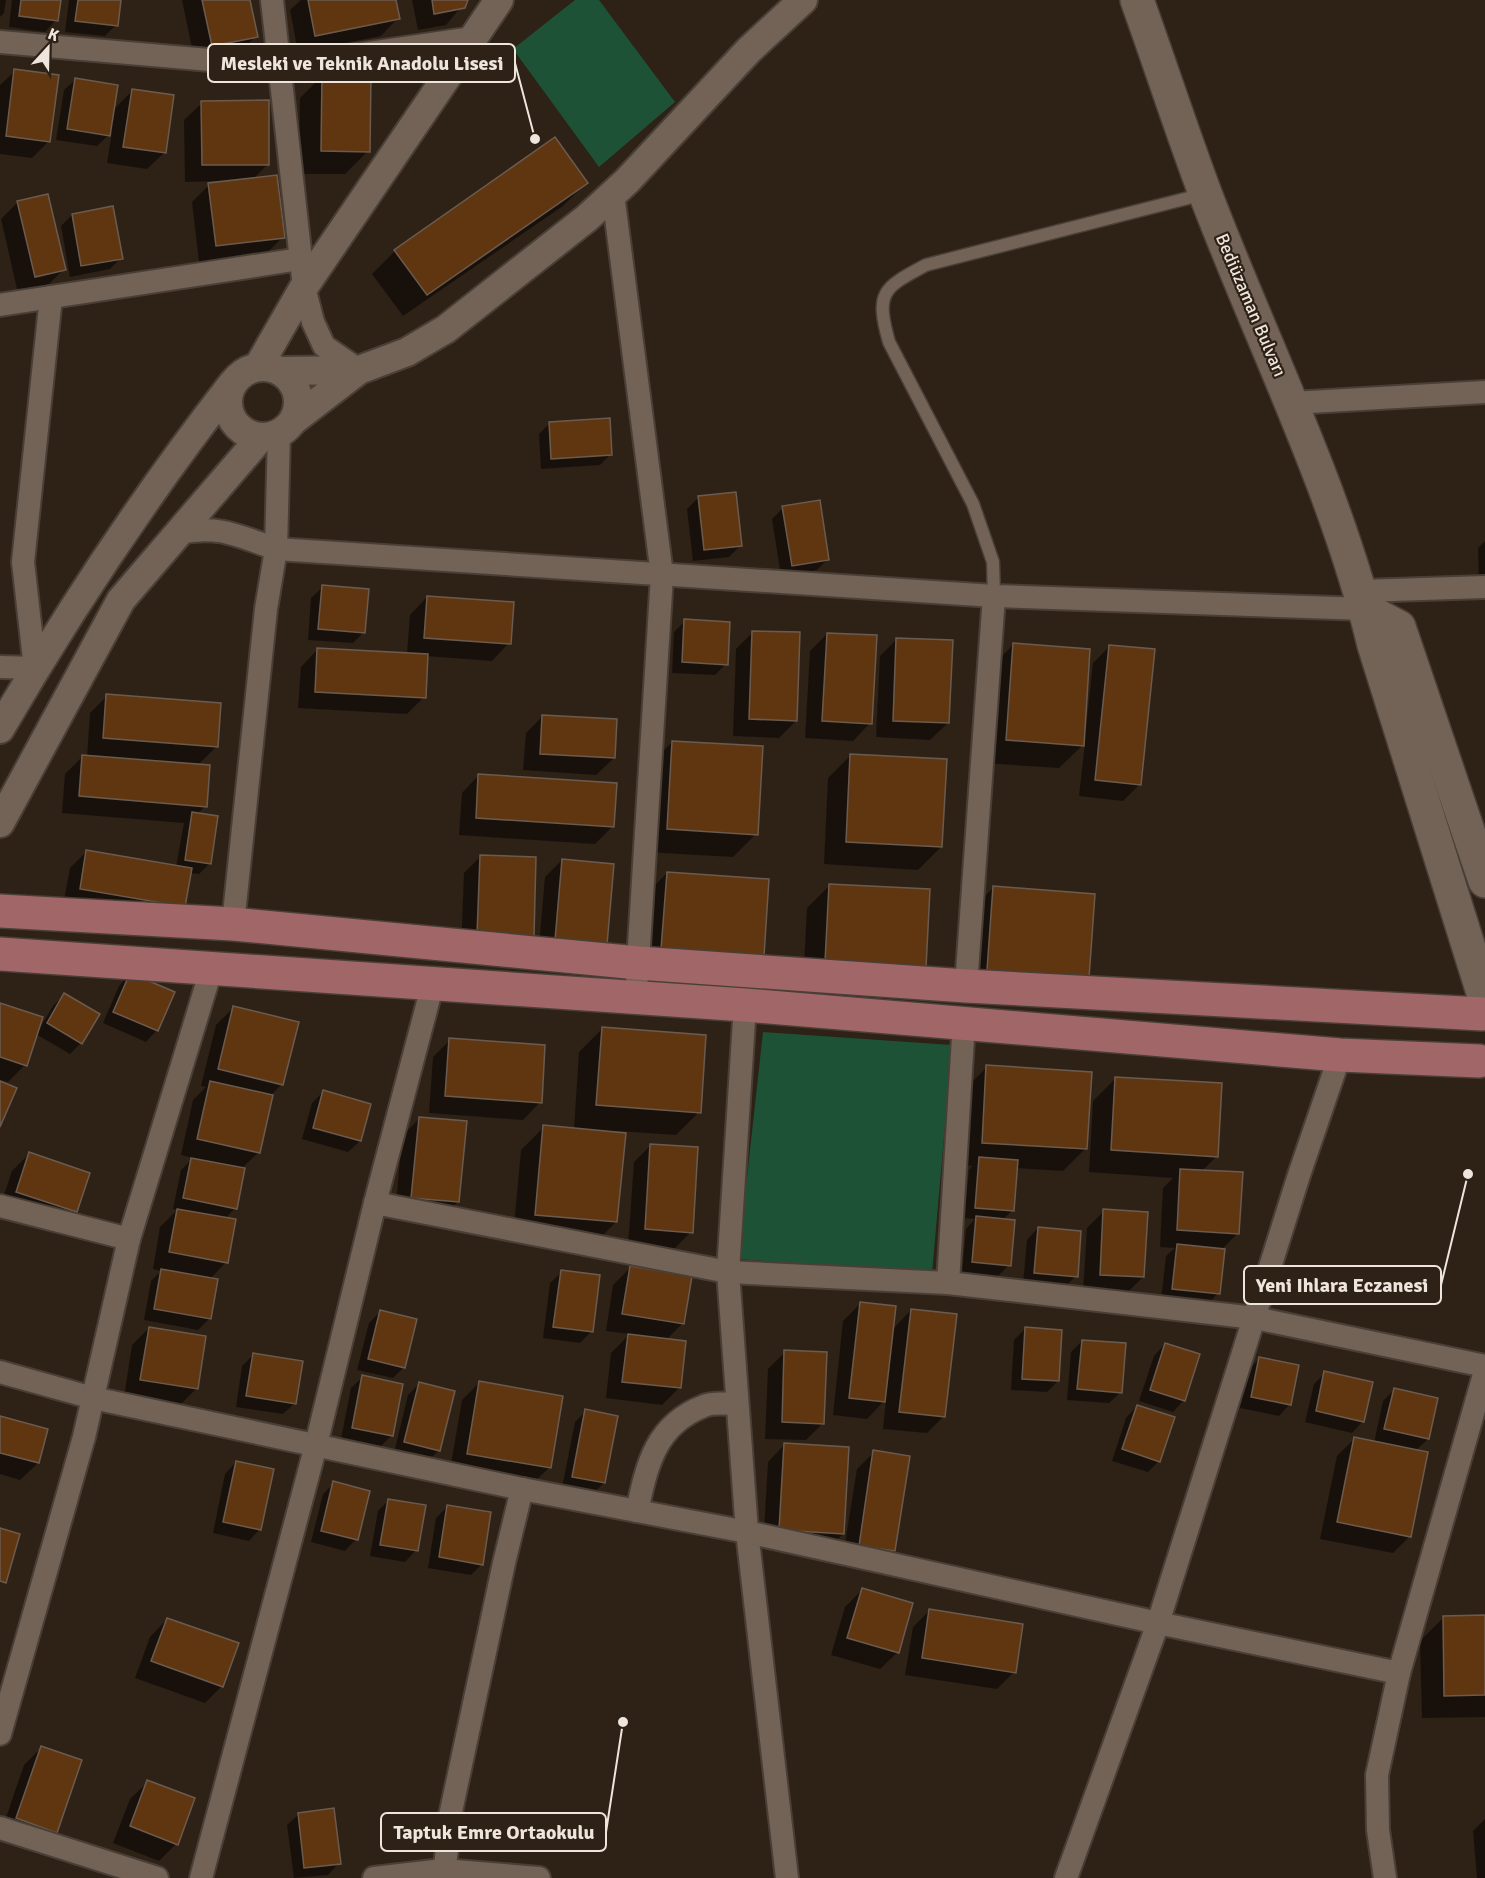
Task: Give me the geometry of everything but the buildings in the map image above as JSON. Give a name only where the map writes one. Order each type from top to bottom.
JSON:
[{"type":"main road","name":"Bediüzaman Bulvarı","points":[[1137,0],[1205,194],[1292,403],[1363,600],[1377,656],[1484,1007]]},
{"type":"main road","points":[[1363,600],[1399,627],[1485,880]]},
{"type":"main road","points":[[0,911],[232,924],[638,963],[966,986],[1484,1007],[1474,1036],[1482,1066],[745,1005],[0,954]]},
{"type":"street","points":[[272,0],[302,273],[313,322],[324,346],[359,370]]},
{"type":"street","points":[[269,369],[302,273],[499,0]]},
{"type":"street","points":[[232,384],[227,407],[233,422],[249,435],[278,430],[359,370],[407,352],[446,329],[587,218],[613,194],[749,50],[803,0]]},
{"type":"street","points":[[0,42],[280,66],[473,38]]},
{"type":"street","points":[[613,194],[662,575],[636,997]]},
{"type":"street","points":[[0,305],[51,297],[302,273]]},
{"type":"street","points":[[35,668],[23,562],[51,297]]},
{"type":"street","points":[[0,823],[121,600],[177,533],[278,430],[299,404],[297,390],[290,378],[269,369]]},
{"type":"street","points":[[0,729],[35,668],[166,469],[232,384],[245,371],[359,370]]},
{"type":"street","points":[[1292,403],[1485,392]]},
{"type":"street","points":[[232,924],[266,609],[276,549],[278,430]]},
{"type":"street","points":[[177,533],[204,528],[220,530],[276,549],[993,596],[1363,600],[1485,587]]},
{"type":"street","points":[[966,986],[993,596]]},
{"type":"street","points":[[0,667],[35,668]]},
{"type":"street","points":[[0,1734],[93,1398],[129,1239],[212,968]]},
{"type":"street","points":[[201,1878],[316,1445],[375,1203],[433,983]]},
{"type":"street","points":[[745,1005],[728,1272],[747,1532],[788,1878]]},
{"type":"street","points":[[948,1283],[964,1022]]},
{"type":"street","points":[[1066,1878],[1158,1623],[1299,1175],[1340,1055]]},
{"type":"street","points":[[375,1203],[728,1272],[948,1283],[1255,1318],[1485,1366]]},
{"type":"street","points":[[0,1206],[129,1239]]},
{"type":"street","points":[[1385,1878],[1378,1830],[1377,1775],[1399,1672],[1485,1371]]},
{"type":"street","points":[[0,1372],[93,1398],[522,1489],[747,1532],[1158,1623],[1399,1672]]},
{"type":"street","points":[[637,1511],[644,1479],[657,1441],[681,1420],[706,1405],[737,1404]]},
{"type":"street","points":[[444,1874],[450,1816],[522,1489]]},
{"type":"street","points":[[0,1828],[128,1873],[157,1878]]},
{"type":"street","points":[[374,1878],[444,1874],[539,1878]]},
{"type":"lane","points":[[993,596],[993,562],[973,504],[889,342],[881,314],[884,294],[899,280],[926,265],[1205,194]]},
{"type":"green space","points":[[575,0],[599,0],[675,102],[599,167],[513,49]]},
{"type":"green space","points":[[763,1032],[952,1045],[932,1274],[738,1259]]},
{"type":"place","name":"Mesleki ve Teknik Anadolu Lisesi","points":[[535,139]]},
{"type":"place","name":"Yeni Ihlara Eczanesi","points":[[1468,1174]]},
{"type":"place","name":"Taptuk Emre Ortaokulu","points":[[623,1722]]}]
